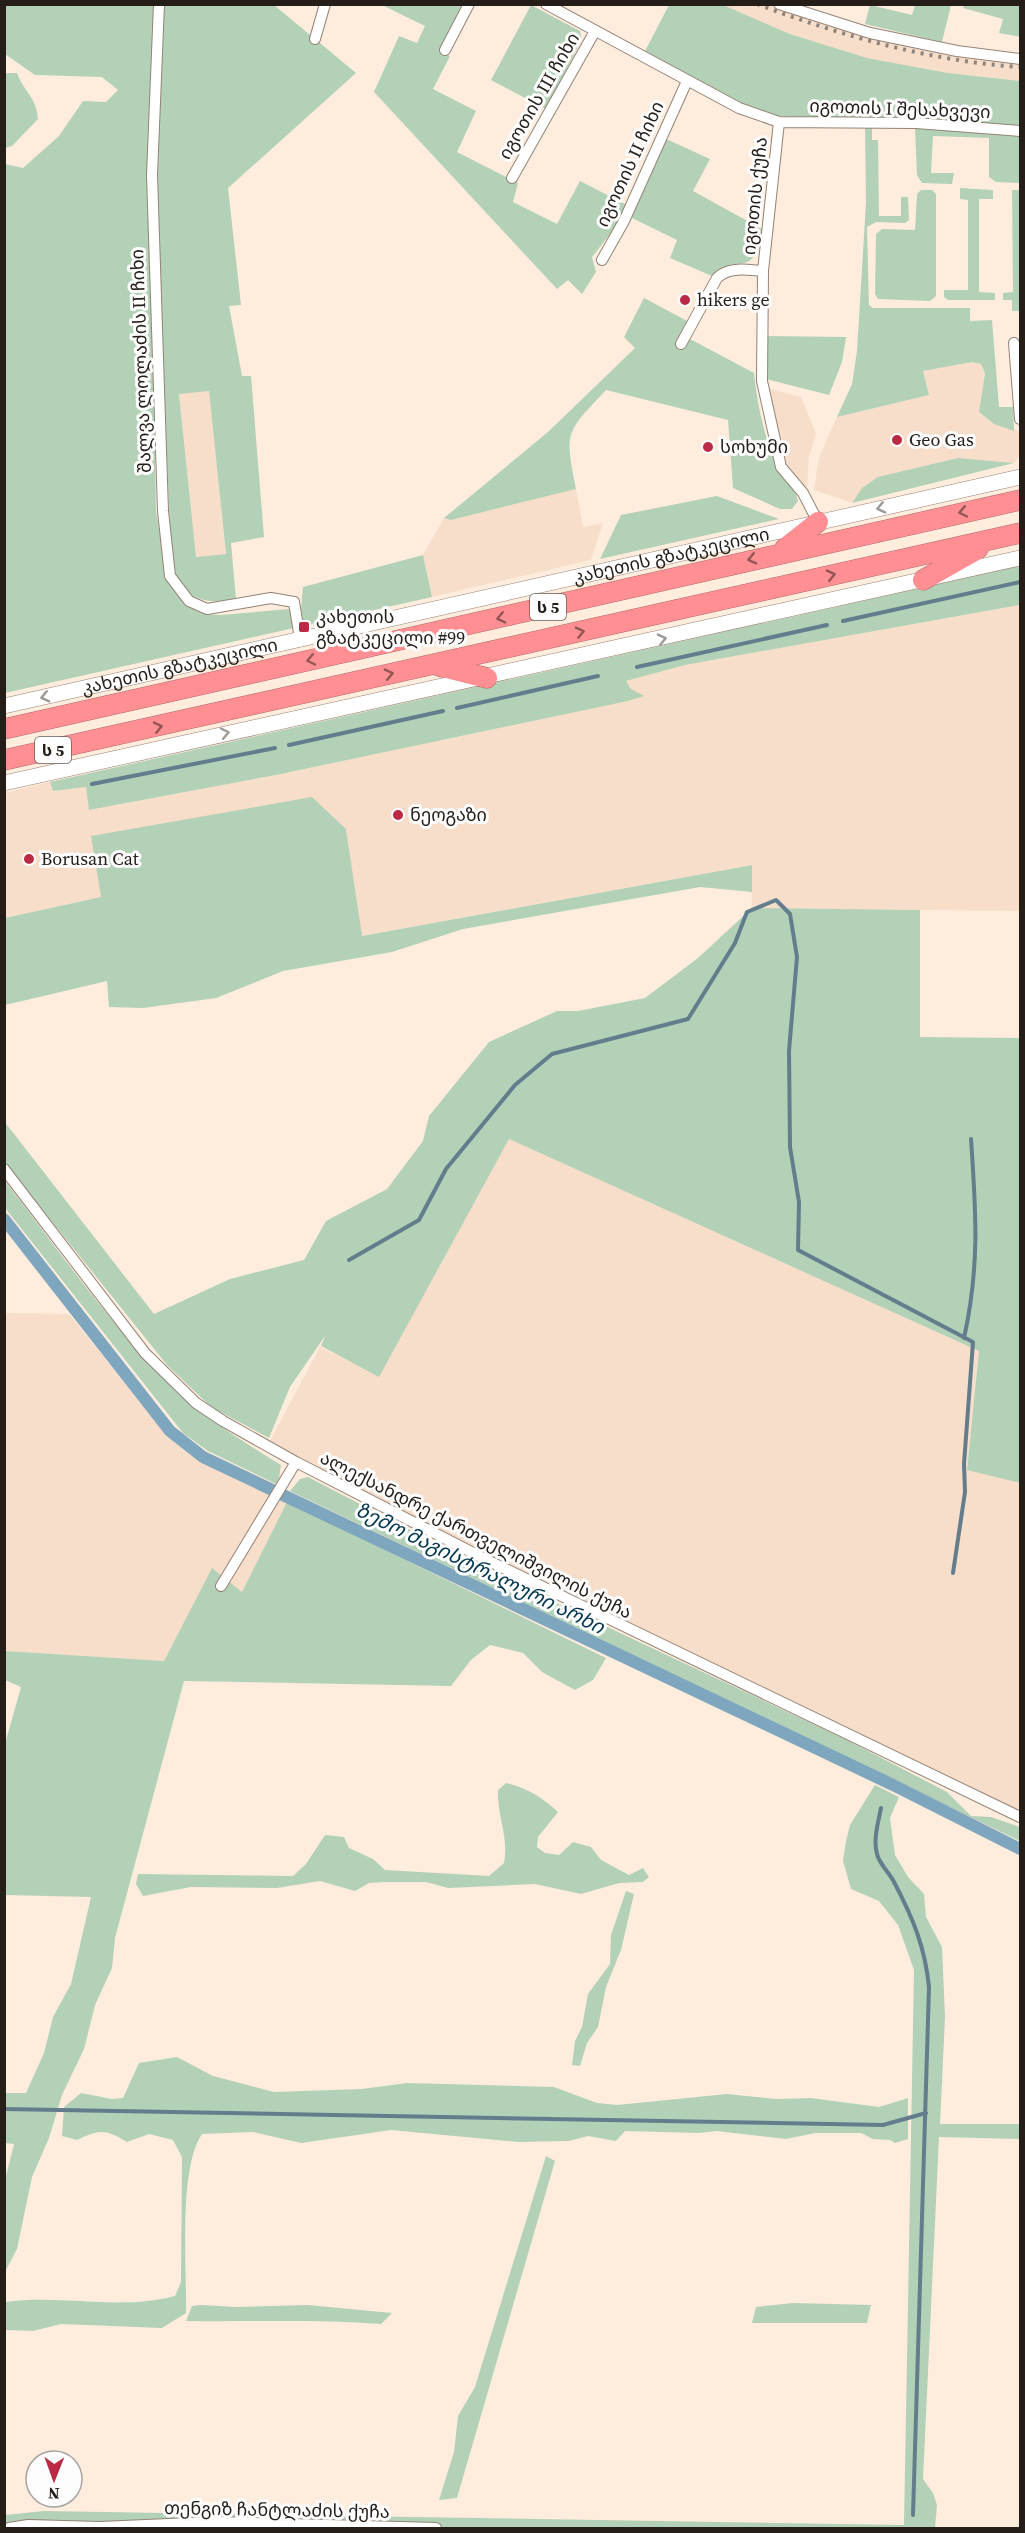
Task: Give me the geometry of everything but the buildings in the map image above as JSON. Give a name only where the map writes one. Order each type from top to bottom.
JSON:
[{"type":"highway","name":"კახეთის გზატკეცილი","points":[[4,729],[781,552],[1020,500]]},
{"type":"highway","points":[[781,552],[818,522]]},
{"type":"highway","name":"ს 5","points":[[4,760],[1020,533]]},
{"type":"highway","points":[[923,580],[996,538]]},
{"type":"highway","points":[[433,664],[487,678]]},
{"type":"highway","points":[[4,716],[75,714]]},
{"type":"highway","points":[[4,774],[101,740]]},
{"type":"street","name":"შალვა ლოლაძის II ჩიხი","points":[[159,4],[153,199],[163,511],[170,576],[189,601],[207,609],[257,600],[294,602],[300,639]]},
{"type":"street","points":[[315,39],[325,4]]},
{"type":"street","points":[[446,50],[469,4]]},
{"type":"street","name":"იგოთის ქუჩა","points":[[546,4],[739,108],[779,122],[763,271],[762,381],[769,423],[781,467],[803,493],[818,522]]},
{"type":"street","points":[[779,4],[870,33],[957,51],[1020,59]]},
{"type":"street","name":"იგოთის III ჩიხი","points":[[512,177],[595,31]]},
{"type":"street","name":"იგოთის II ჩიხი","points":[[602,260],[624,220],[687,81]]},
{"type":"street","name":"იგოთის I შესახვევი","points":[[779,122],[916,123],[1020,131]]},
{"type":"street","points":[[681,344],[717,278],[723,272],[763,271]]},
{"type":"street","points":[[1014,344],[1020,419]]},
{"type":"street","name":"კახეთის გზატკეცილი","points":[[4,706],[1020,477]]},
{"type":"street","points":[[4,783],[459,681],[487,678],[1020,558]]},
{"type":"street","name":"ალექსანდრე ქართველიშვილის ქუჩა","points":[[4,1169],[145,1353],[196,1403],[223,1421],[296,1462],[627,1629],[1020,1817]]},
{"type":"street","points":[[221,1586],[273,1504],[296,1462]]},
{"type":"street","name":"თენგიზ ჩანტლაძის ქუჩა","points":[[9,2529],[28,2525],[100,2527],[214,2522],[436,2529]]},
{"type":"shaded area","points":[[723,5],[767,5],[869,36],[1020,63],[1020,81],[948,73],[867,58],[790,34]]},
{"type":"shaded area","points":[[972,362],[982,364],[985,373],[979,412],[1020,432],[1020,455],[1014,463],[958,458],[862,488],[852,503],[814,490],[819,457],[837,417],[929,395],[923,371]]},
{"type":"shaded area","points":[[767,388],[801,397],[816,433],[809,457],[807,487],[790,473],[782,458]]},
{"type":"shaded area","points":[[209,390],[226,554],[196,557],[179,393]]},
{"type":"shaded area","points":[[576,489],[583,527],[603,523],[591,560],[432,597],[423,555],[444,518],[451,520]]},
{"type":"shaded area","points":[[1020,605],[1020,911],[752,908],[751,865],[361,936],[346,829],[91,836],[101,897],[5,918],[4,793],[50,782],[54,791],[86,787],[90,810],[276,775],[628,701],[631,689],[626,681],[685,665]]},
{"type":"shaded area","points":[[507,1138],[979,1351],[967,1469],[1020,1483],[1020,1817],[267,1446],[320,1347],[379,1376]]},
{"type":"shaded area","points":[[4,1313],[69,1314],[162,1430],[180,1447],[196,1459],[287,1502],[242,1592],[212,1569],[164,1661],[5,1651]]},
{"type":"green space","points":[[5,5],[156,5],[149,147],[156,511],[167,578],[187,604],[205,614],[221,615],[301,608],[303,587],[423,555],[432,597],[5,693],[5,164],[23,168],[59,136],[83,101],[106,102],[118,90],[102,77],[35,75],[5,54]]},
{"type":"green space","points":[[161,5],[274,5],[356,73],[228,188],[241,305],[229,306],[242,376],[251,376],[264,537],[231,543],[236,599],[226,601],[208,601],[192,595],[179,582],[172,562],[155,178]],"holes":[[[209,391],[226,554],[196,557],[179,394]]]},
{"type":"green space","points":[[382,5],[466,5],[442,52],[450,56],[433,89],[476,111],[457,152],[518,183],[513,202],[557,224],[580,181],[627,205],[621,220],[592,257],[596,272],[582,294],[568,280],[557,289],[374,92],[399,36],[417,43],[425,26]]},
{"type":"green space","points":[[531,5],[580,31],[582,39],[546,109],[491,80]]},
{"type":"green space","points":[[669,5],[723,5],[790,34],[867,58],[948,73],[1020,81],[1020,125],[775,116],[743,104],[645,51]]},
{"type":"green space","points":[[870,5],[912,15],[915,5],[951,5],[942,42],[865,24]]},
{"type":"green space","points":[[965,5],[1020,5],[1020,37],[999,33],[1003,19],[963,8]]},
{"type":"green space","points":[[17,73],[33,100],[38,119],[12,146],[5,148],[5,74]]},
{"type":"green space","points":[[865,126],[872,127],[872,140],[878,140],[879,216],[901,216],[901,197],[908,197],[909,220],[905,223],[876,222],[867,227],[869,305],[873,308],[970,308],[970,321],[992,320],[999,407],[1013,407],[1014,431],[994,424],[979,412],[985,373],[981,364],[972,362],[923,371],[929,395],[837,417],[852,384],[857,351],[866,203]]},
{"type":"green space","points":[[915,128],[1020,133],[1020,183],[996,182],[989,177],[989,138],[933,136],[931,173],[954,173],[952,184],[922,183],[917,175]]},
{"type":"green space","points":[[664,138],[710,159],[693,191],[762,229],[754,256],[749,261],[722,268],[712,276],[670,258],[677,240],[630,217]]},
{"type":"green space","points":[[960,188],[993,190],[993,199],[979,199],[979,292],[995,293],[995,300],[948,300],[944,297],[944,290],[968,290],[968,200],[960,199]]},
{"type":"green space","points":[[921,190],[932,190],[936,194],[936,296],[930,301],[878,299],[875,294],[876,234],[882,229],[915,230],[917,194]]},
{"type":"green space","points":[[1012,190],[1020,190],[1020,311],[1012,311],[1012,300],[1003,300],[1003,293],[1013,292]]},
{"type":"green space","points":[[644,298],[689,322],[690,339],[754,373],[768,443],[779,470],[794,491],[798,501],[792,509],[780,509],[733,488],[728,420],[606,390],[583,415],[572,434],[570,455],[576,489],[451,520],[444,518],[548,432],[635,348],[624,337]]},
{"type":"green space","points":[[764,336],[846,337],[842,362],[829,395],[766,379]]},
{"type":"green space","points":[[958,458],[1014,463],[852,503],[862,488],[878,477]]},
{"type":"green space","points":[[717,496],[779,519],[600,559],[621,515]]},
{"type":"green space","points":[[1020,566],[1020,605],[685,665],[626,681],[631,689],[644,696],[628,701],[276,775],[89,810],[86,787],[53,791],[50,782]]},
{"type":"green space","points":[[312,797],[346,829],[362,936],[752,865],[752,892],[700,887],[463,929],[392,952],[283,971],[216,998],[143,1008],[109,1007],[107,981],[5,1005],[5,918],[101,897],[91,836]]},
{"type":"green space","points":[[752,908],[920,910],[920,1037],[1020,1038],[1020,1483],[967,1470],[979,1351],[509,1139],[379,1377],[321,1346],[325,1336],[290,1387],[269,1438],[211,1407],[167,1365],[5,1163],[4,1121],[154,1314],[230,1279],[304,1260],[326,1221],[387,1189],[423,1141],[429,1116],[489,1042],[557,1011],[578,1011],[645,998],[698,958]]},
{"type":"green space","points":[[4,1180],[107,1314],[151,1365],[186,1399],[225,1430],[281,1465],[278,1485],[208,1451],[183,1433],[5,1208]]},
{"type":"green space","points":[[308,1477],[495,1574],[847,1740],[947,1792],[971,1816],[991,1817],[1020,1827],[1020,1841],[290,1491],[300,1479]]},
{"type":"green space","points":[[287,1502],[606,1658],[593,1680],[575,1690],[542,1672],[523,1653],[490,1645],[471,1660],[451,1686],[184,1681],[115,1938],[112,1968],[95,2005],[84,2049],[62,2095],[49,2138],[32,2177],[17,2249],[5,2272],[5,2180],[14,2144],[5,2143],[5,2093],[26,2093],[44,2053],[53,2017],[71,1984],[91,1897],[5,1895],[5,1744],[21,1687],[5,1680],[5,1651],[164,1661],[212,1568],[242,1592]]},
{"type":"green space","points":[[506,1783],[534,1794],[558,1812],[538,1837],[537,1847],[545,1853],[559,1855],[573,1842],[591,1847],[601,1860],[629,1875],[643,1868],[649,1877],[643,1882],[619,1883],[581,1894],[535,1884],[448,1888],[426,1882],[369,1883],[355,1891],[320,1881],[277,1888],[191,1887],[143,1896],[136,1884],[138,1874],[293,1876],[306,1864],[325,1835],[344,1837],[349,1848],[373,1859],[385,1870],[489,1876],[504,1863],[505,1844],[498,1790]]},
{"type":"green space","points":[[875,1785],[899,1797],[890,1818],[895,1855],[908,1877],[924,1894],[926,1917],[942,1947],[945,2017],[940,2124],[1020,2124],[1020,2139],[939,2137],[923,2479],[933,2493],[937,2505],[935,2528],[5,2528],[5,2515],[44,2511],[904,2525],[914,1970],[898,1925],[879,1901],[851,1889],[843,1861],[850,1825]]},
{"type":"green space","points":[[626,1891],[634,1894],[621,1950],[606,1987],[598,2027],[587,2043],[580,2066],[572,2065],[575,2041],[582,2027],[588,1994],[610,1964],[611,1935]]},
{"type":"green space","points":[[177,2057],[213,2076],[274,2092],[362,2089],[407,2083],[554,2087],[597,2103],[617,2105],[727,2094],[776,2099],[811,2098],[879,2107],[908,2098],[908,2139],[895,2143],[890,2140],[873,2139],[861,2133],[815,2133],[786,2139],[717,2131],[698,2133],[625,2131],[616,2141],[588,2136],[569,2141],[518,2142],[391,2130],[301,2143],[253,2132],[202,2134],[194,2150],[187,2194],[186,2313],[162,2328],[61,2324],[33,2331],[5,2330],[5,2302],[48,2300],[133,2302],[175,2296],[181,2282],[182,2157],[173,2140],[149,2134],[127,2142],[102,2132],[77,2140],[62,2136],[64,2107],[81,2093],[112,2099],[123,2098],[139,2063]]},
{"type":"green space","points":[[546,2156],[555,2161],[457,2498],[439,2500],[454,2452],[458,2416],[475,2387]]},
{"type":"green space","points":[[793,2303],[871,2305],[867,2323],[752,2323],[756,2307]]},
{"type":"green space","points":[[308,2305],[392,2313],[381,2324],[308,2321],[186,2321],[192,2306],[237,2307]]},
{"type":"waterway","points":[[843,621],[1020,582]]},
{"type":"waterway","points":[[637,667],[827,625]]},
{"type":"waterway","points":[[457,708],[598,676]]},
{"type":"waterway","points":[[289,745],[443,711]]},
{"type":"waterway","points":[[92,784],[275,748]]},
{"type":"waterway","points":[[349,1260],[419,1220],[446,1169],[515,1085],[552,1054],[688,1019],[735,943],[747,912],[776,900],[790,914],[797,957],[789,1051],[790,1147],[799,1202],[798,1250],[973,1342],[964,1464],[965,1492],[953,1573]]},
{"type":"waterway","points":[[964,1338],[975,1262],[971,1139]]},
{"type":"waterway","name":"ზემო მაგისტრალური არხი","points":[[4,1219],[170,1431],[203,1457],[893,1785],[1020,1849]]},
{"type":"waterway","points":[[881,1808],[877,1825],[877,1854],[894,1882],[912,1920],[925,1959],[929,1987],[913,2515]]},
{"type":"waterway","points":[[4,2109],[883,2125],[926,2113]]},
{"type":"railway","points":[[757,4],[854,36],[920,53],[1020,67]]},
{"type":"place","name":"hikers ge","points":[[685,300]]},
{"type":"place","name":"Geo Gas","points":[[897,440]]},
{"type":"place","name":"სოხუმი","points":[[708,447]]},
{"type":"place","name":"კახეთის გზატკეცილი #99","points":[[304,627]]},
{"type":"place","name":"ნეოგაზი","points":[[398,815]]},
{"type":"place","name":"Borusan Cat","points":[[29,859]]}]
